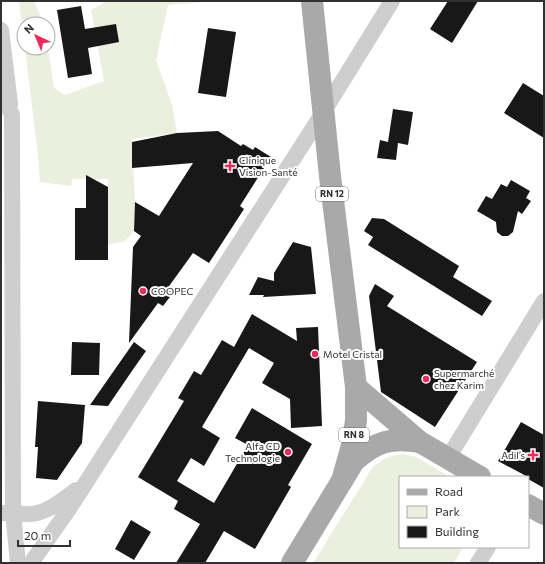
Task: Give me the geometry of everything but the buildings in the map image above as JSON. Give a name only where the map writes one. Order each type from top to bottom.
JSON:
[{"type":"main road","name":"RN 12","points":[[312,1],[330,176],[356,387]]},
{"type":"main road","name":"RN 8","points":[[356,387],[390,414],[420,442],[478,476]]},
{"type":"main road","name":"RN 8","points":[[342,481],[356,420],[356,387]]},
{"type":"main road","name":"RN 8","points":[[292,563],[354,461],[367,450],[386,442],[400,439],[420,442]]},
{"type":"main road","points":[[529,506],[544,514]]},
{"type":"street","points":[[31,563],[69,509],[392,1]]},
{"type":"street","points":[[1,30],[12,116],[7,513],[18,563]]},
{"type":"street","points":[[1,91],[12,116]]},
{"type":"street","points":[[448,458],[544,301]]},
{"type":"street","points":[[7,513],[31,514],[60,502],[77,489],[94,469]]},
{"type":"street","points":[[478,563],[487,548]]},
{"type":"green space","points":[[19,1],[34,1],[41,16],[21,16]]},
{"type":"green space","points":[[104,1],[213,1],[168,5],[156,60],[172,105],[177,133],[132,139],[135,202],[134,231],[125,241],[108,245],[108,179],[72,179],[71,186],[40,182],[26,56],[49,56],[54,88],[65,95],[104,81],[91,10],[104,3]]},
{"type":"green space","points":[[404,454],[416,457],[448,476],[399,476],[399,548],[462,548],[454,563],[313,563],[373,467],[380,461],[395,455]]},
{"type":"place","name":"Clinique Vision-Santé","points":[[230,166]]},
{"type":"place","name":"COOPEC","points":[[143,291]]},
{"type":"place","name":"Motel Cristal","points":[[315,354]]},
{"type":"place","name":"Supermarché chez Karim","points":[[426,379]]},
{"type":"place","name":"Alfa CD Technologie","points":[[288,452]]},
{"type":"place","name":"Adil’s","points":[[533,455]]}]
